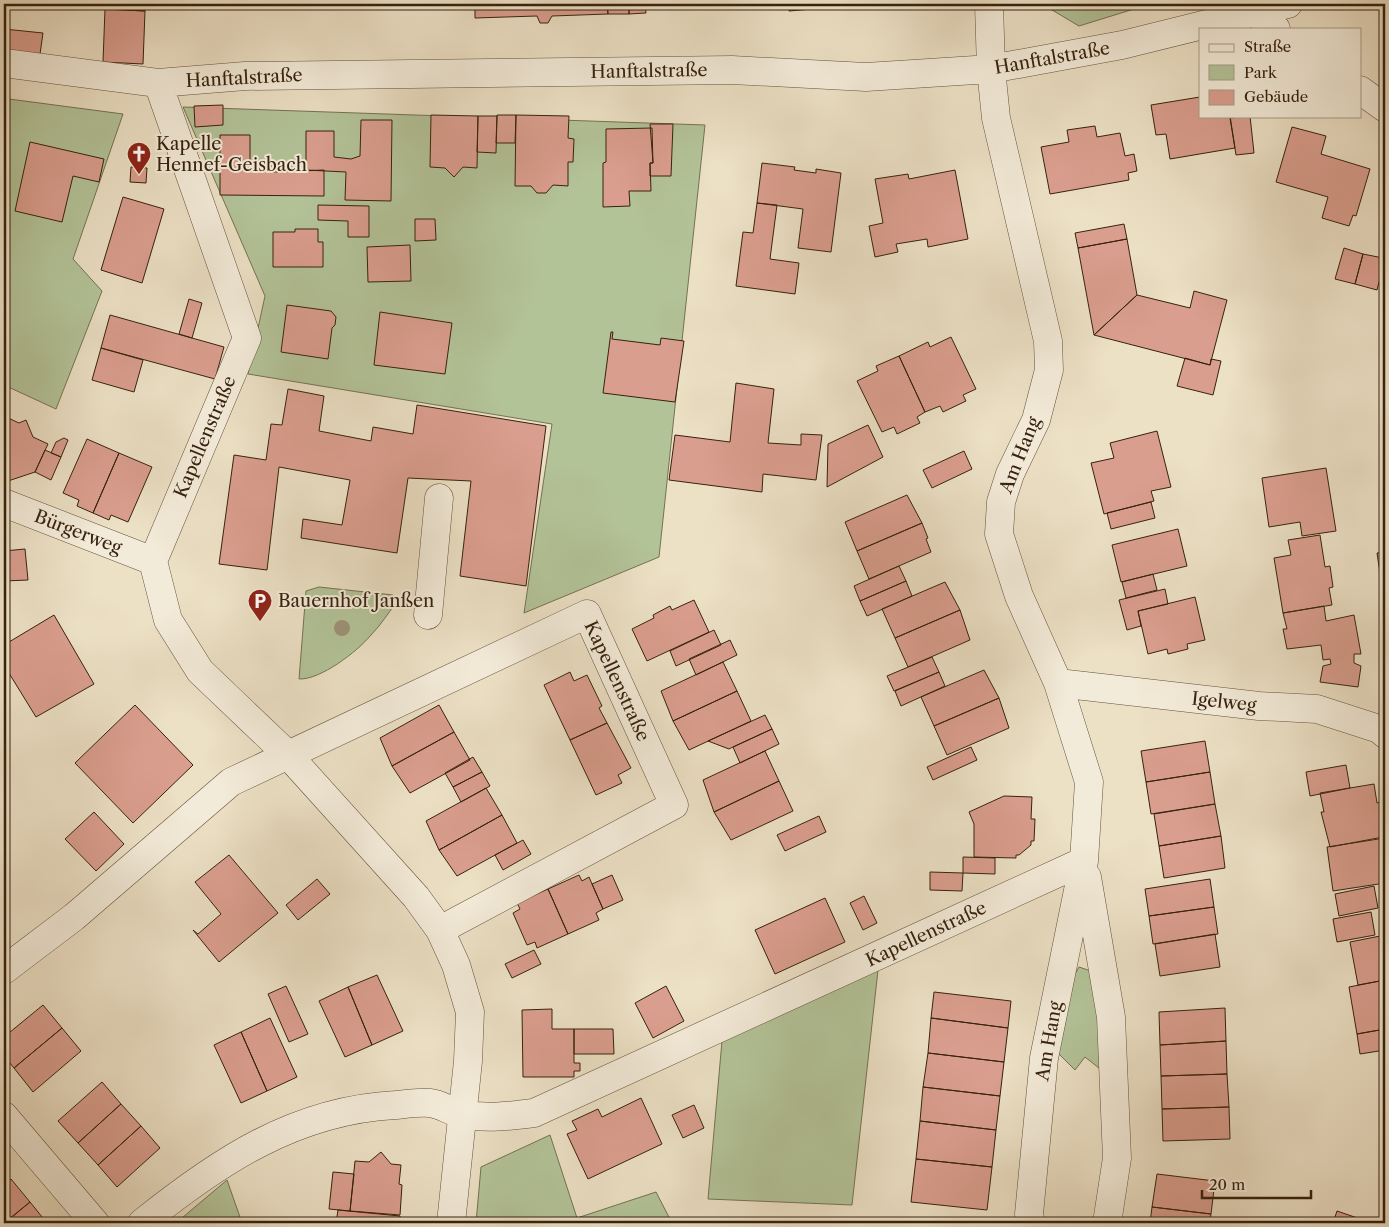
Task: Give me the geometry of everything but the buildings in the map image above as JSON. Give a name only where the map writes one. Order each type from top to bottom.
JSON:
[{"type":"street","name":"Am Hang","points":[[989,4],[990,69],[996,118],[1048,341],[1049,370],[1036,420],[1010,474],[1001,502],[999,534],[1019,596],[1058,683],[1089,782],[1084,861],[1044,1058],[1023,1220]]},
{"type":"street","name":"Hanftalstraße","points":[[4,63],[158,83],[245,76],[332,74],[732,70],[866,78],[990,69],[1122,45],[1288,4]]},
{"type":"street","points":[[1254,12],[1275,28]]},
{"type":"street","name":"Kapellenstraße","points":[[153,561],[247,338],[158,83]]},
{"type":"street","points":[[1362,91],[1385,108]]},
{"type":"street","points":[[428,616],[439,498]]},
{"type":"street","name":"Bürgerweg","points":[[4,503],[153,561]]},
{"type":"street","points":[[153,561],[168,620],[200,671],[288,755],[416,897],[440,930],[456,965],[470,1012],[468,1061],[461,1114],[460,1150],[451,1223]]},
{"type":"street","name":"Kapellenstraße","points":[[288,755],[588,614],[674,805],[440,930]]},
{"type":"street","name":"Igelweg","points":[[1058,683],[1259,706],[1317,709],[1379,729],[1385,734]]},
{"type":"street","points":[[4,970],[74,918],[231,782],[288,755]]},
{"type":"street","name":"Am Hang","points":[[1084,861],[1111,1017],[1117,1158],[1107,1223]]},
{"type":"street","name":"Kapellenstraße","points":[[142,1223],[186,1188],[233,1156],[274,1135],[324,1115],[374,1106],[430,1103],[461,1114],[497,1117],[534,1113],[1084,861]]},
{"type":"street","points":[[4,1116],[94,1223]]},
{"type":"green space","points":[[1042,4],[1145,4],[1147,5],[1079,26]]},
{"type":"green space","points":[[9,99],[123,114],[73,259],[102,291],[56,409],[4,385],[4,106]]},
{"type":"green space","points":[[183,107],[705,125],[659,557],[524,613],[552,424],[248,374],[265,296]]},
{"type":"green space","points":[[319,587],[393,595],[398,600],[375,631],[348,657],[317,675],[299,679],[306,591]]},
{"type":"green space","points":[[1079,967],[1094,972],[1104,1072],[1085,1057],[1075,1070],[1057,1052],[1069,985]]},
{"type":"green space","points":[[878,970],[852,1205],[708,1199],[722,1041]]},
{"type":"green space","points":[[550,1135],[577,1218],[656,1192],[672,1223],[476,1223],[481,1167]]},
{"type":"green space","points":[[227,1180],[242,1223],[176,1223]]},
{"type":"place","name":"Kapelle Hennef-Geisbach","points":[[139,175]]},
{"type":"place","name":"Bauernhof Janßen","points":[[260,622]]}]
